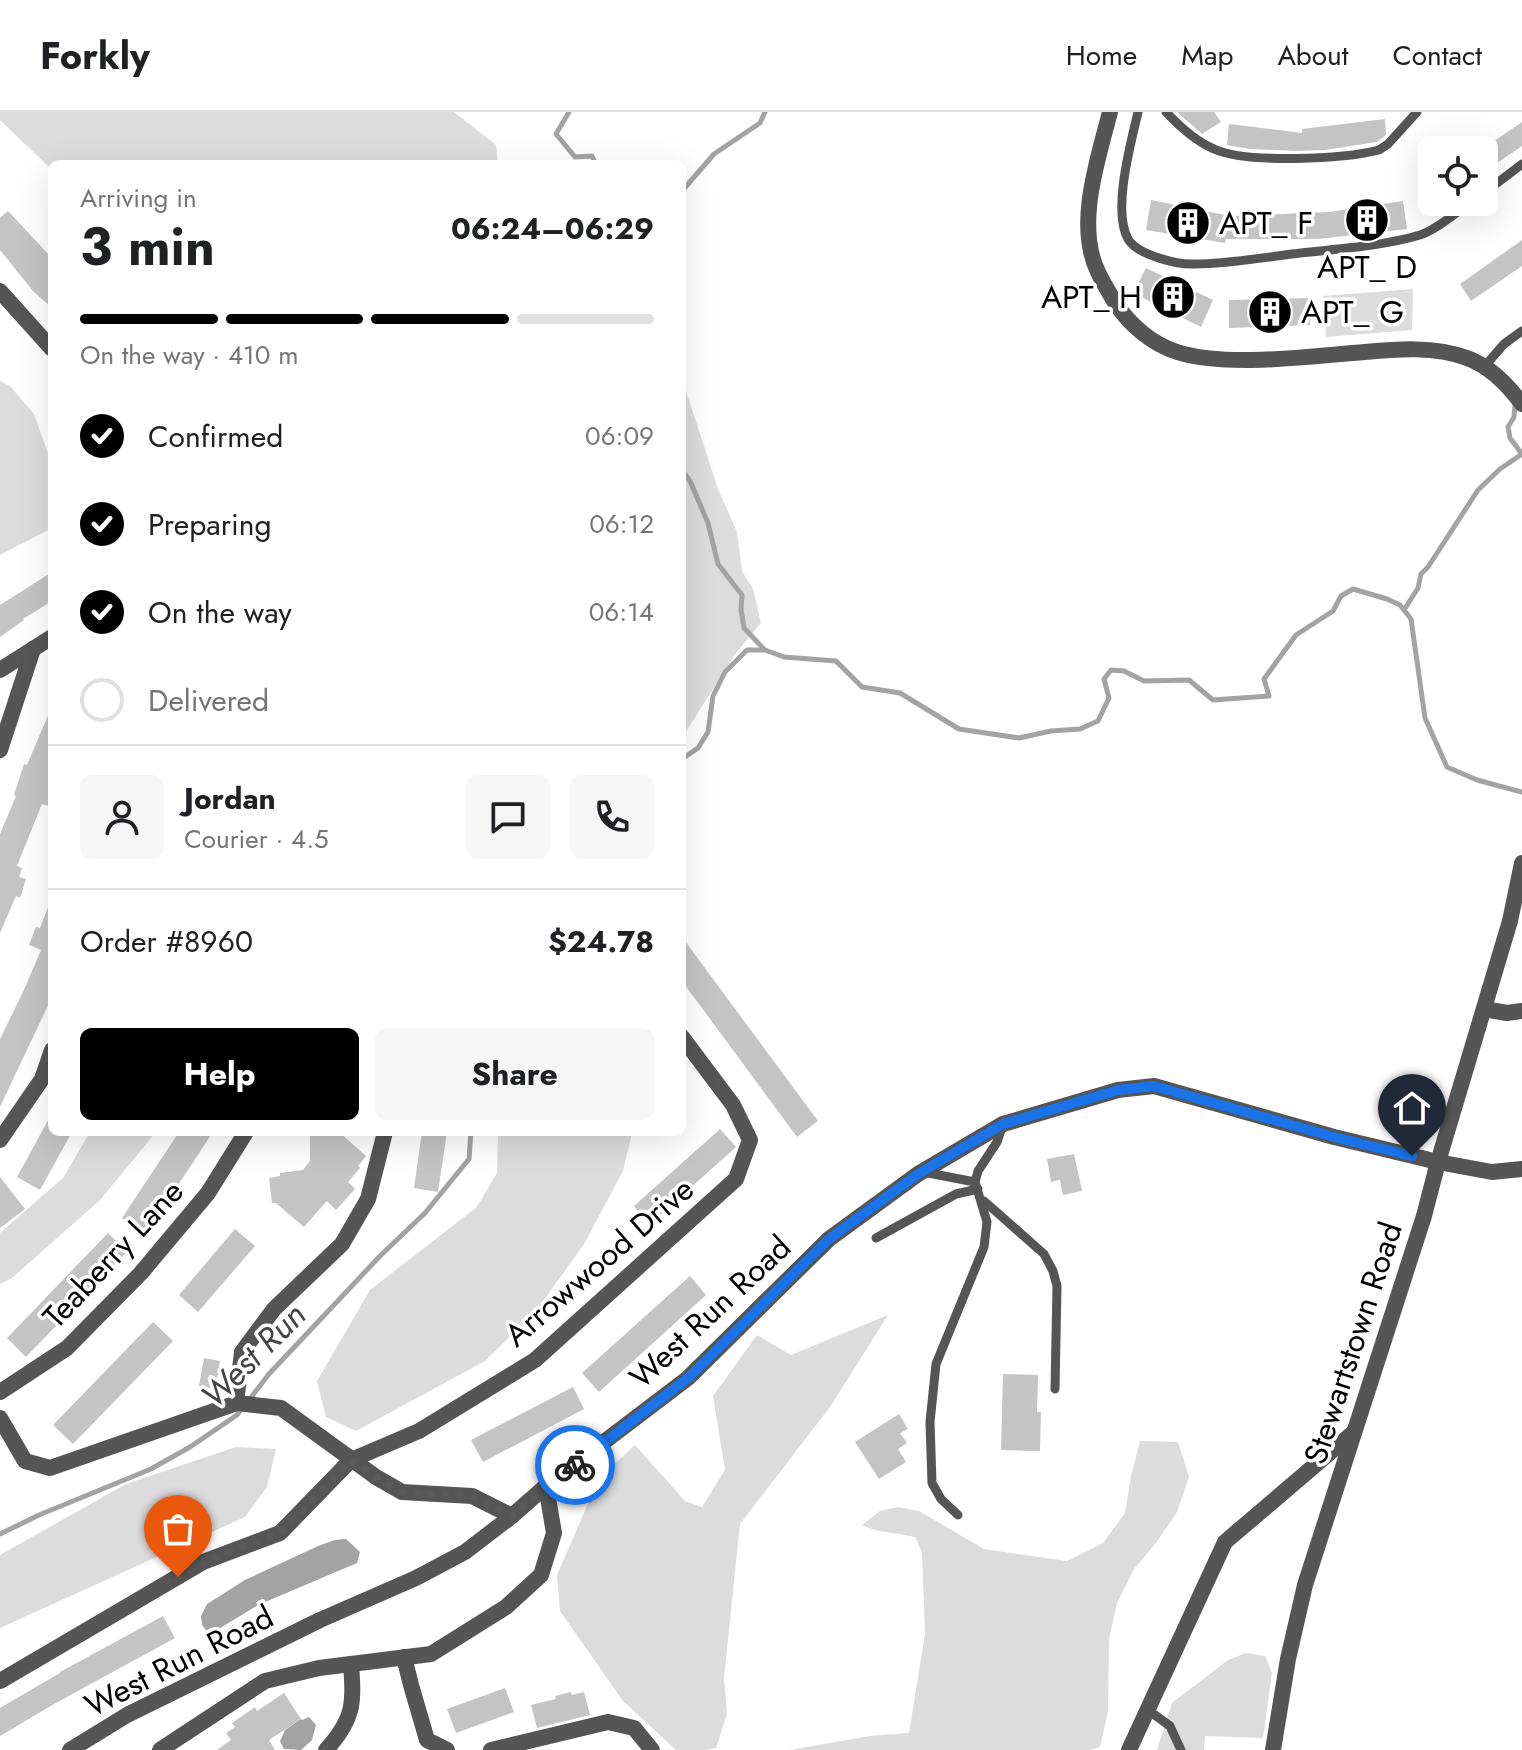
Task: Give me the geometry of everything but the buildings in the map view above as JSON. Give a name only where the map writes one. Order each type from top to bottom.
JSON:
[{"type":"street","points":[[1110,112],[1091,196],[1090,246],[1096,270],[1123,314],[1137,329],[1184,354],[1224,360],[1400,349],[1432,350],[1469,358],[1513,391],[1522,404]]},
{"type":"street","points":[[0,291],[48,345]]},
{"type":"street","points":[[0,670],[48,640]]},
{"type":"street","points":[[0,750],[33,649]]},
{"type":"street","name":"Stewartstown Road","points":[[1273,1750],[1288,1659],[1305,1585],[1424,1216],[1510,921],[1522,863]]},
{"type":"street","points":[[1484,1009],[1507,1013],[1522,1011]]},
{"type":"street","name":"Arrowwood Drive","points":[[351,1460],[419,1431],[535,1360],[736,1179],[750,1140],[733,1105],[686,1042]]},
{"type":"street","points":[[0,1140],[42,1079],[48,1062]]},
{"type":"street","name":"West Run Road","points":[[70,1750],[127,1715],[465,1552],[688,1378],[829,1239],[922,1172],[1003,1124],[1118,1090],[1154,1086],[1334,1137],[1438,1162],[1492,1172],[1522,1169]]},
{"type":"street","name":"Teaberry Lane","points":[[0,1392],[67,1348],[141,1273],[208,1193],[244,1136]]},
{"type":"street","points":[[237,1403],[242,1352],[274,1309],[342,1244],[368,1199],[384,1136]]},
{"type":"street","points":[[0,1418],[25,1461],[50,1468],[237,1403],[281,1408],[351,1460],[402,1492],[472,1496],[512,1516]]},
{"type":"street","points":[[1129,1750],[1225,1542],[1354,1432]]},
{"type":"street","points":[[0,1681],[203,1562],[280,1533],[351,1460]]},
{"type":"street","points":[[160,1750],[265,1681],[319,1668],[431,1654],[506,1607],[541,1575],[554,1533],[546,1486]]},
{"type":"street","points":[[404,1657],[427,1740],[447,1750]]},
{"type":"street","points":[[326,1750],[342,1731],[351,1713],[351,1664]]},
{"type":"street","points":[[491,1750],[608,1722],[634,1728],[652,1750]]},
{"type":"lane","points":[[1138,112],[1125,164],[1123,222],[1128,239],[1137,249],[1149,255],[1192,265],[1386,243],[1423,234],[1450,216]]},
{"type":"lane","points":[[1166,112],[1201,143],[1217,151],[1236,155],[1308,158],[1379,150],[1417,112]]},
{"type":"lane","points":[[1498,182],[1522,164]]},
{"type":"lane","points":[[1484,367],[1504,344],[1522,331]]},
{"type":"lane","points":[[958,1515],[941,1499],[932,1483],[930,1422],[936,1364],[984,1247],[987,1222],[978,1190],[978,1171],[997,1142],[1003,1124]]},
{"type":"lane","points":[[922,1172],[978,1190],[1044,1254],[1057,1286],[1055,1389]]},
{"type":"lane","points":[[876,1238],[956,1194],[978,1190]]},
{"type":"lane","points":[[1148,1710],[1170,1726],[1181,1750]]},
{"type":"shaded area","points":[[0,112],[454,112],[496,145],[498,160],[48,160],[48,166],[0,120]]},
{"type":"shaded area","points":[[1413,289],[1412,330],[1326,337],[1323,296]]},
{"type":"shaded area","points":[[0,381],[10,386],[34,414],[48,454],[48,530],[0,555]]},
{"type":"shaded area","points":[[686,391],[718,489],[737,532],[742,571],[753,589],[761,623],[735,654],[686,732]]},
{"type":"shaded area","points":[[88,1136],[153,1136],[100,1200],[12,1278],[0,1284],[0,1233],[63,1178]]},
{"type":"shaded area","points":[[498,1136],[631,1136],[623,1171],[584,1244],[536,1311],[485,1361],[356,1431],[326,1417],[317,1381],[370,1290],[477,1207],[497,1173]]},
{"type":"shaded area","points":[[888,1315],[830,1407],[740,1524],[724,1678],[727,1714],[716,1748],[676,1750],[623,1701],[560,1611],[557,1575],[587,1506],[608,1470],[635,1445],[685,1501],[702,1507],[725,1470],[713,1396],[757,1335],[791,1355]]},
{"type":"shaded area","points":[[1140,1441],[1178,1442],[1189,1477],[1177,1512],[1134,1569],[1117,1603],[1109,1639],[1108,1711],[1100,1747],[1090,1750],[790,1750],[870,1736],[909,1733],[925,1634],[922,1552],[915,1537],[862,1525],[880,1511],[898,1507],[919,1511],[984,1549],[1067,1561],[1103,1543],[1125,1513]]},
{"type":"shaded area","points":[[236,1447],[276,1449],[267,1487],[245,1517],[0,1628],[0,1555],[126,1484]]},
{"type":"shaded area","points":[[346,1539],[360,1552],[357,1563],[258,1605],[217,1630],[208,1633],[202,1625],[201,1616],[207,1604],[245,1580],[318,1546]]},
{"type":"shaded area","points":[[1246,1653],[1265,1656],[1272,1673],[1263,1738],[1205,1736],[1204,1750],[1157,1750],[1172,1703],[1228,1660]]},
{"type":"shaded area","points":[[309,1717],[316,1725],[312,1740],[301,1750],[284,1749],[280,1741],[285,1730]]},
{"type":"waterway","points":[[569,112],[556,134],[575,157],[592,156],[594,160]]},
{"type":"waterway","points":[[686,186],[714,154],[760,123],[765,112]]},
{"type":"waterway","points":[[1404,610],[1418,588],[1421,574],[1478,490],[1522,454],[1510,438],[1508,427],[1514,417],[1515,405]]},
{"type":"waterway","points":[[686,476],[708,523],[718,564],[742,595],[744,628],[764,649]]},
{"type":"waterway","name":"West Run","points":[[686,756],[698,748],[708,732],[713,696],[725,672],[747,650],[765,650],[784,657],[836,661],[862,687],[900,693],[959,729],[1019,738],[1080,729],[1098,721],[1109,698],[1104,679],[1111,670],[1124,671],[1144,681],[1189,680],[1213,700],[1269,696],[1264,679],[1296,635],[1333,611],[1341,596],[1353,589],[1400,605],[1411,619],[1425,718],[1447,767],[1477,780],[1522,792]]},
{"type":"waterway","name":"West Run","points":[[249,1400],[269,1374],[380,1256],[425,1213],[469,1159],[471,1136]]},
{"type":"waterway","name":"West Run","points":[[0,1534],[151,1469],[190,1447],[237,1415],[242,1408]]},
{"type":"way so far","points":[[178,1577],[203,1562],[280,1533],[351,1460],[402,1492],[472,1496],[512,1516],[575,1465]]},
{"type":"place","name":"APT_ D","points":[[1367,220]]},
{"type":"place","name":"APT_ F","points":[[1188,223]]},
{"type":"place","name":"APT_ H","points":[[1173,297]]},
{"type":"place","name":"APT_ G","points":[[1270,312]]},
{"type":"route","points":[[575,1465],[688,1378],[829,1239],[918,1174],[1003,1124],[1118,1090],[1154,1086],[1412,1156]]}]
